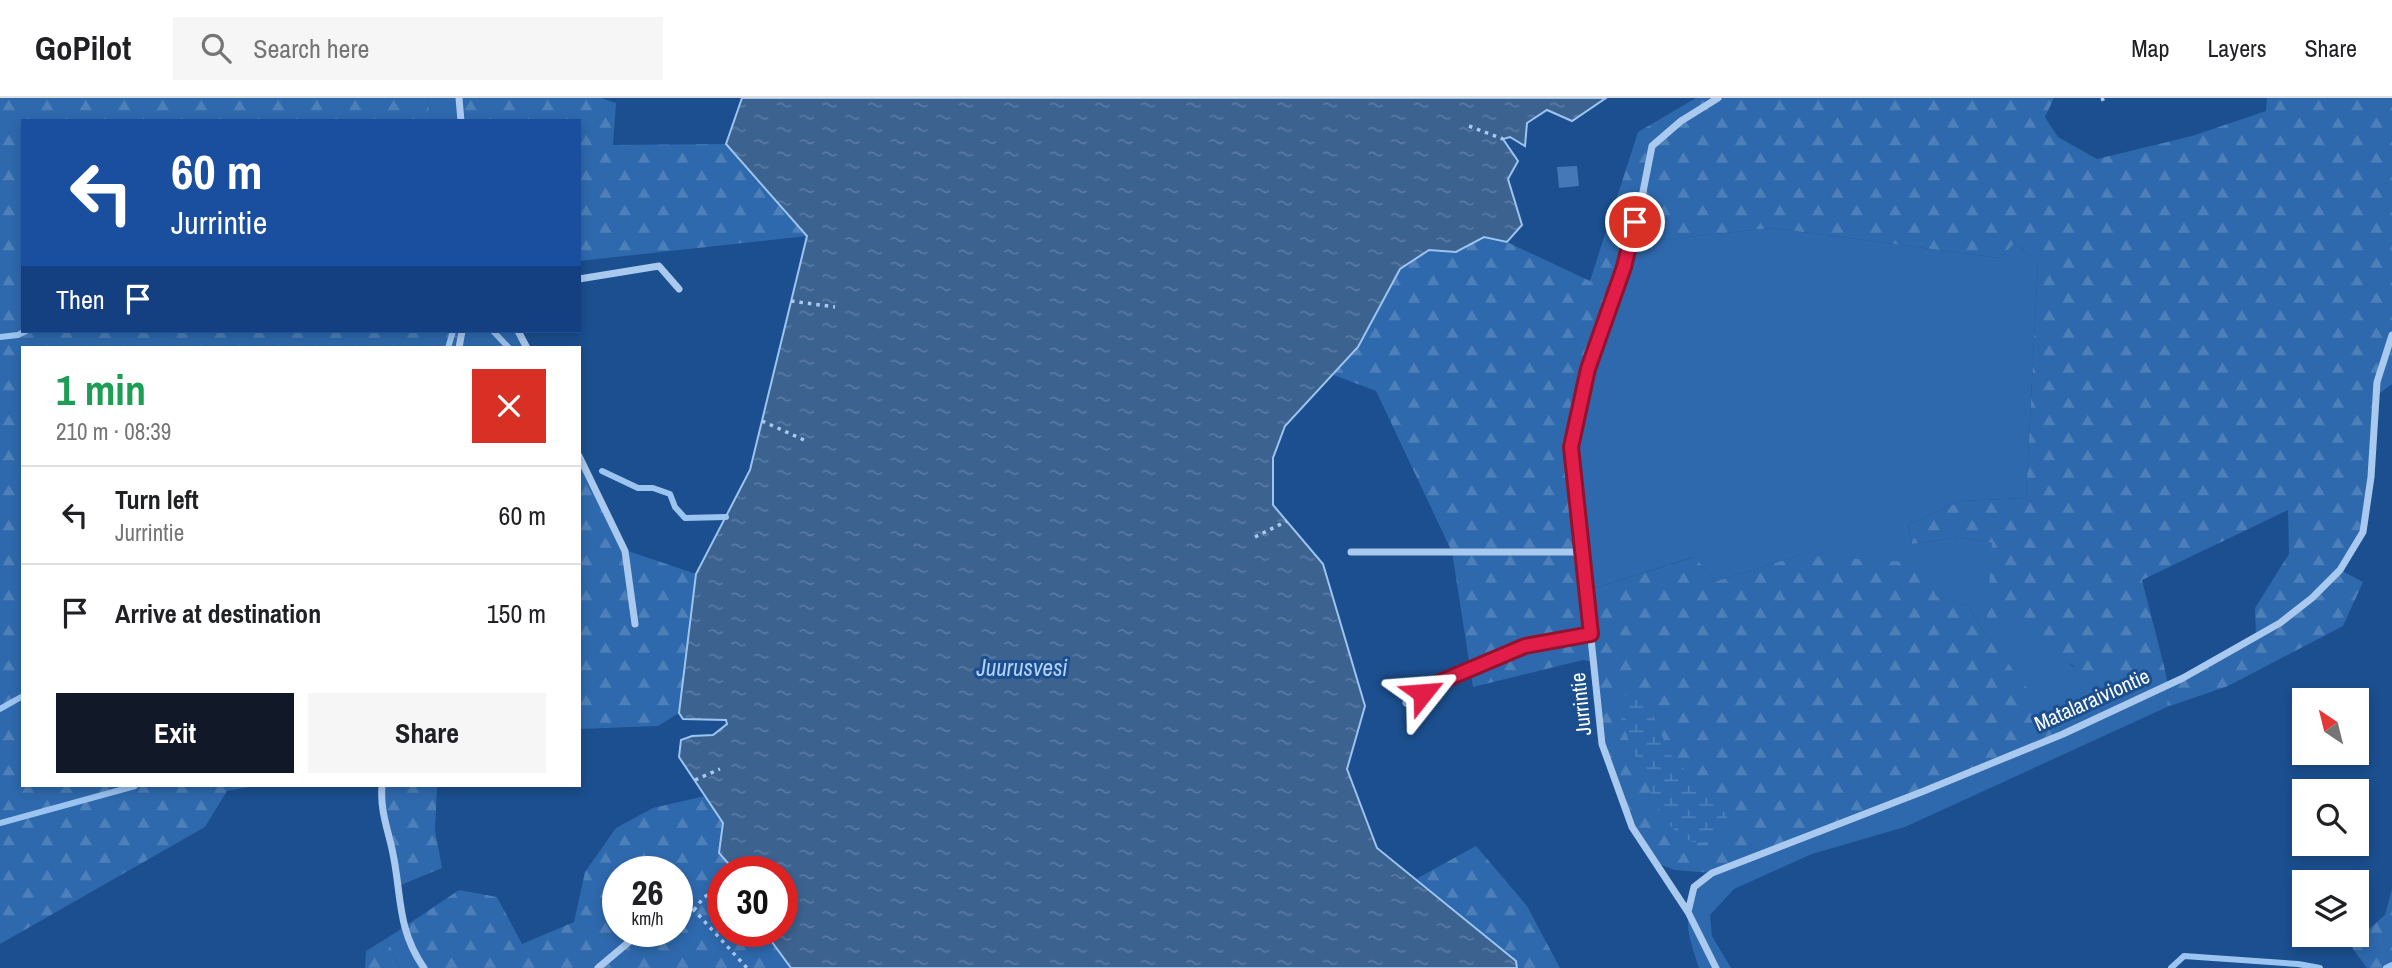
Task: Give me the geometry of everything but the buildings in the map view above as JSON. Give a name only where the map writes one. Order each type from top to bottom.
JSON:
[{"type":"street","points":[[458,98],[461,119]]},
{"type":"street","name":"Jurrintie","points":[[1688,912],[1632,827],[1602,744],[1571,447],[1588,369],[1624,267],[1652,146],[1681,121],[1718,98]]},
{"type":"street","points":[[581,279],[659,266],[679,289]]},
{"type":"street","name":"Matalaraiviontie","points":[[1688,912],[1694,887],[1712,873],[1924,792],[2074,728],[2183,678],[2280,623],[2312,598],[2340,570],[2363,532],[2371,477],[2377,382],[2392,335]]},
{"type":"street","points":[[581,460],[625,551],[635,624]]},
{"type":"street","points":[[1351,552],[1581,552]]},
{"type":"street","points":[[1406,703],[1440,682],[1525,646],[1591,634]]},
{"type":"street","points":[[382,787],[380,804],[393,852],[396,887],[404,927],[425,968]]},
{"type":"street","points":[[1688,912],[1716,968]]},
{"type":"street","points":[[598,968],[623,947]]},
{"type":"path","points":[[1469,126],[1503,139]]},
{"type":"path","points":[[792,301],[835,307]]},
{"type":"path","points":[[762,421],[804,440]]},
{"type":"path","points":[[1255,537],[1287,521]]},
{"type":"path","points":[[695,780],[720,769]]},
{"type":"path","points":[[707,895],[694,910],[747,968]]},
{"type":"green space","points":[[0,98],[427,98],[431,119],[21,119],[21,333],[462,333],[459,346],[21,346],[21,787],[250,787],[227,791],[205,827],[0,944]]},
{"type":"green space","points":[[427,98],[459,98],[461,119],[431,119]]},
{"type":"green space","points":[[459,98],[601,98],[616,103],[613,145],[726,144],[807,236],[581,261],[581,119],[461,119]]},
{"type":"green space","points":[[1696,98],[2054,98],[2045,117],[2058,137],[2097,159],[2192,136],[2266,111],[2267,98],[2392,98],[2392,384],[2376,396],[2363,532],[2340,570],[2363,582],[2343,626],[2228,686],[2167,707],[2168,685],[2256,637],[2255,608],[2289,554],[2288,510],[2142,580],[2165,670],[2118,676],[2104,676],[2079,669],[2016,622],[2002,629],[1987,618],[1992,543],[1959,537],[1912,544],[1908,525],[1961,501],[2026,498],[2038,263],[2015,243],[2000,258],[1772,228],[1629,243],[1588,369],[1571,447],[1586,591],[1694,557],[1717,581],[1801,555],[1921,563],[1936,596],[1968,606],[1986,635],[2063,734],[1712,873],[1675,870],[1656,863],[1632,827],[1602,744],[1594,662],[1583,660],[1473,687],[1452,552],[1376,391],[1331,374],[1358,347],[1400,269],[1429,250],[1456,252],[1484,237],[1507,242],[1590,281],[1638,132]]},
{"type":"green space","points":[[1772,228],[2000,258],[2015,243],[2038,263],[2026,498],[1961,501],[1908,525],[1912,544],[1959,537],[1993,543],[2016,622],[2072,666],[2105,676],[2147,669],[2165,670],[2168,685],[2167,707],[1905,827],[1812,854],[1734,889],[1710,915],[1712,936],[1731,968],[1699,968],[1688,928],[1694,887],[1986,635],[1968,606],[1801,555],[1717,581],[1693,557],[1586,591],[1571,447],[1588,369],[1629,243]]},
{"type":"green space","points":[[462,333],[519,333],[526,346],[459,346]]},
{"type":"green space","points":[[581,460],[625,550],[696,574],[679,713],[658,726],[581,729]]},
{"type":"green space","points":[[1628,693],[1640,700],[1652,713],[1670,754],[1727,815],[1728,831],[1711,841],[1696,842],[1682,837],[1671,826],[1652,795],[1623,726],[1617,702]]},
{"type":"green space","points":[[382,787],[437,787],[435,830],[442,868],[396,887]]},
{"type":"green space","points":[[705,796],[723,823],[719,853],[722,856],[707,856],[707,947],[776,947],[791,968],[424,968],[404,927],[459,890],[497,897],[522,944],[574,922],[585,872],[616,828],[653,808]]},
{"type":"green space","points":[[1476,846],[1527,906],[1560,968],[1517,968],[1515,961],[1416,879]]},
{"type":"green space","points":[[2392,889],[2392,968],[2367,968],[2351,947],[2369,947],[2369,929],[2385,915]]},
{"type":"green space","points":[[404,927],[424,968],[399,968],[387,938]]},
{"type":"green space","points":[[387,938],[399,968],[365,968],[366,951]]},
{"type":"water","name":"Juurusvesi","points":[[742,98],[1606,98],[1572,121],[1547,110],[1527,123],[1525,146],[1510,137],[1503,139],[1518,161],[1508,179],[1522,225],[1507,242],[1484,237],[1456,252],[1429,250],[1400,269],[1358,347],[1285,426],[1273,458],[1273,505],[1323,564],[1365,706],[1347,769],[1377,848],[1516,961],[1517,968],[791,968],[776,947],[798,947],[798,856],[722,856],[719,853],[723,823],[679,757],[681,740],[692,736],[713,735],[727,724],[726,720],[683,719],[679,713],[696,574],[750,470],[807,236],[726,144]]},
{"type":"waterway","points":[[0,337],[22,333]]},
{"type":"waterway","points":[[449,346],[452,333]]},
{"type":"waterway","points":[[495,333],[507,346]]},
{"type":"waterway","points":[[602,471],[638,488],[653,488],[670,494],[675,507],[685,518],[726,517]]},
{"type":"waterway","points":[[0,709],[21,697]]},
{"type":"waterway","points":[[0,823],[131,787]]},
{"type":"waterway","points":[[2171,968],[2184,956],[2320,968]]},
{"type":"waterway","points":[[2386,968],[2392,965]]},
{"type":"route","points":[[1423,693],[1440,682],[1525,646],[1591,634],[1571,447],[1588,369],[1624,267],[1635,222]]}]
